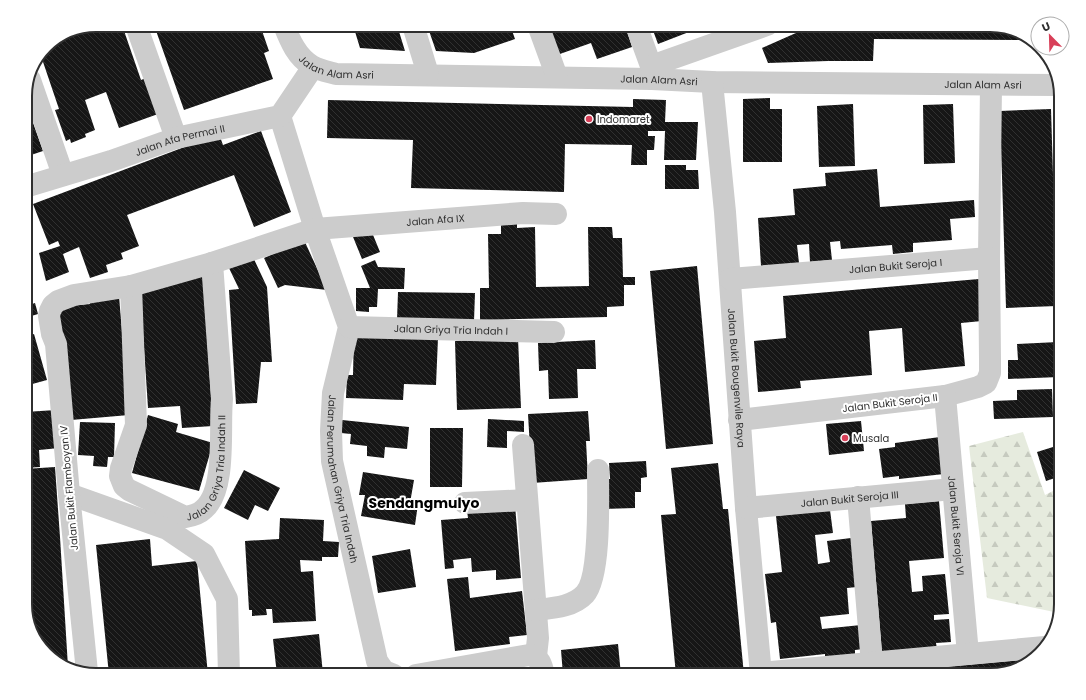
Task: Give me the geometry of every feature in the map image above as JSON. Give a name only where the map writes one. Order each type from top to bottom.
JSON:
[{"type":"street","points":[[138,32],[176,138]]},
{"type":"street","name":"Jalan Alam Asri","points":[[287,32],[298,54],[313,67],[336,74],[428,74],[557,77],[651,72],[712,82],[1053,85]]},
{"type":"street","points":[[415,32],[428,74]]},
{"type":"street","points":[[541,32],[557,77]]},
{"type":"street","points":[[638,32],[651,72],[751,32]]},
{"type":"street","points":[[313,67],[280,116],[315,228],[349,327]]},
{"type":"street","name":"Jalan Bukit Bougenvile Raya","points":[[712,82],[725,212],[739,420],[760,668]]},
{"type":"street","points":[[990,258],[991,85]]},
{"type":"street","points":[[33,87],[64,175]]},
{"type":"street","name":"Jalan Afa Permai II","points":[[32,185],[176,138],[280,116]]},
{"type":"street","name":"Jalan Afa IX","points":[[53,305],[58,301],[74,295],[131,286],[212,263],[315,228],[523,213],[556,214]]},
{"type":"street","name":"Jalan Bukit Seroja I","points":[[730,279],[990,258]]},
{"type":"street","name":"Jalan Bukit Seroja II","points":[[739,420],[945,396],[978,387],[986,383],[990,373],[990,258]]},
{"type":"street","name":"Jalan Griya Tria Indah II","points":[[131,286],[136,425],[121,468],[121,481],[129,490],[185,517],[194,515],[205,509],[213,496],[222,447],[222,399],[212,263]]},
{"type":"street","name":"Jalan Bukit Flamboyan IV","points":[[53,305],[49,316],[52,334],[56,344],[86,667]]},
{"type":"street","name":"Jalan Griya Tria Indah I","points":[[349,327],[554,332]]},
{"type":"street","name":"Jalan Perumahan Griya Tria Indah","points":[[349,327],[333,393],[331,430],[332,461],[377,661],[382,668]]},
{"type":"street","name":"Jalan Bukit Seroja VI","points":[[945,396],[968,654]]},
{"type":"street","points":[[523,445],[539,663]]},
{"type":"street","points":[[536,610],[568,605],[578,600],[585,594],[591,585],[596,563],[598,470]]},
{"type":"street","name":"Jalan Bukit Seroja III","points":[[746,508],[953,489]]},
{"type":"street","points":[[69,494],[167,529],[204,554],[227,600],[229,668]]},
{"type":"street","points":[[858,497],[872,664]]},
{"type":"street","points":[[465,503],[527,500]]},
{"type":"street","points":[[828,668],[1036,648]]},
{"type":"street","points":[[453,668],[516,656],[530,655],[539,663]]},
{"type":"green space","points":[[1023,432],[1045,495],[1054,490],[1053,612],[987,598],[969,446]]},
{"type":"building","points":[[96,32],[124,32],[141,80],[146,78],[158,114],[119,128],[106,92],[85,100],[95,130],[85,134],[86,137],[71,143],[70,139],[66,141],[55,110],[59,109],[43,61],[45,57],[54,48],[75,35]]},
{"type":"building","points":[[156,32],[262,32],[269,51],[264,53],[273,79],[184,110]]},
{"type":"building","points":[[355,32],[399,32],[405,51],[360,48]]},
{"type":"building","points":[[429,32],[512,32],[515,39],[474,53],[436,51]]},
{"type":"building","points":[[549,32],[627,32],[632,47],[597,59],[591,43],[557,55]]},
{"type":"building","points":[[654,32],[689,32],[658,44]]},
{"type":"building","points":[[798,32],[990,32],[1011,35],[1021,40],[874,39],[873,61],[768,63],[762,48]]},
{"type":"building","points":[[770,98],[770,109],[782,109],[782,162],[743,162],[743,99]]},
{"type":"building","points":[[633,99],[666,100],[665,122],[698,122],[696,160],[664,160],[665,131],[648,131],[648,136],[655,136],[654,150],[647,150],[647,165],[631,165],[632,145],[565,144],[564,192],[411,188],[413,140],[327,138],[328,100],[633,107]]},
{"type":"building","points":[[853,104],[855,166],[819,167],[817,106]]},
{"type":"building","points":[[953,104],[955,163],[924,164],[923,105]]},
{"type":"building","points":[[1051,109],[1054,208],[1054,306],[1006,308],[1000,111]]},
{"type":"building","points":[[32,120],[43,151],[32,155]]},
{"type":"building","points":[[261,131],[291,212],[254,227],[234,175],[127,215],[139,246],[121,253],[123,259],[106,265],[108,272],[90,278],[79,247],[63,254],[69,272],[46,281],[39,253],[60,246],[58,241],[49,245],[33,204],[219,134],[223,145]]},
{"type":"building","points":[[665,165],[686,165],[686,170],[698,170],[699,189],[665,189]]},
{"type":"building","points":[[877,169],[880,207],[974,200],[975,217],[950,219],[952,240],[913,243],[913,252],[893,254],[892,245],[841,249],[840,241],[830,242],[832,260],[810,262],[809,244],[797,245],[799,263],[761,266],[758,218],[795,215],[793,189],[826,186],[825,173]]},
{"type":"building","points":[[517,222],[517,228],[535,227],[536,287],[589,286],[588,227],[612,227],[613,238],[622,238],[623,277],[635,277],[635,285],[624,285],[624,306],[607,307],[607,317],[480,320],[480,288],[489,288],[488,234],[501,234],[501,223]]},
{"type":"building","points":[[371,230],[380,252],[362,259],[351,232]]},
{"type":"building","points":[[304,240],[327,290],[285,285],[278,288],[264,258]]},
{"type":"building","points":[[253,257],[267,287],[272,362],[261,362],[257,403],[236,404],[229,290],[239,289],[229,268]]},
{"type":"building","points":[[375,260],[378,267],[405,268],[404,289],[378,289],[377,307],[369,307],[369,312],[356,311],[356,288],[370,288],[361,266]]},
{"type":"building","points":[[697,266],[713,444],[666,449],[650,271]]},
{"type":"building","points":[[203,276],[213,426],[182,428],[180,406],[148,408],[140,287]]},
{"type":"building","points":[[979,279],[982,321],[961,323],[965,366],[905,372],[902,328],[869,331],[872,375],[800,381],[801,388],[758,392],[754,341],[786,338],[783,296]]},
{"type":"building","points":[[398,292],[475,293],[474,321],[397,320]]},
{"type":"building","points":[[119,296],[129,415],[71,420],[63,332],[60,332],[58,307],[90,304],[89,299]]},
{"type":"building","points":[[35,303],[38,314],[32,316],[32,304]]},
{"type":"building","points":[[354,333],[438,338],[436,385],[404,384],[403,400],[346,398],[347,375],[353,375]]},
{"type":"building","points":[[34,334],[47,380],[32,384],[32,335]]},
{"type":"building","points":[[518,338],[521,408],[457,410],[455,341]]},
{"type":"building","points":[[595,340],[596,369],[577,369],[578,398],[549,399],[548,370],[539,371],[538,343]]},
{"type":"building","points":[[1054,342],[1054,377],[1008,379],[1008,360],[1018,360],[1017,344]]},
{"type":"building","points":[[1052,389],[1053,417],[994,419],[993,401],[1017,400],[1017,390]]},
{"type":"building","points":[[56,410],[59,448],[39,450],[40,467],[32,468],[32,412]]},
{"type":"building","points":[[588,411],[590,441],[586,441],[588,479],[532,483],[528,414]]},
{"type":"building","points":[[148,415],[178,424],[176,432],[213,443],[199,491],[132,473]]},
{"type":"building","points":[[488,419],[524,421],[524,432],[507,431],[507,448],[487,447]]},
{"type":"building","points":[[342,420],[409,427],[407,449],[385,447],[384,458],[367,456],[367,446],[350,444],[351,434],[341,433]]},
{"type":"building","name":"Musala","points":[[861,421],[864,451],[829,455],[826,424]]},
{"type":"building","points":[[80,422],[115,423],[114,457],[108,457],[107,467],[93,466],[94,456],[78,455]]},
{"type":"building","points":[[430,428],[463,428],[462,487],[430,487]]},
{"type":"building","points":[[940,437],[944,474],[899,479],[899,476],[883,478],[879,449],[895,447],[895,443]]},
{"type":"building","points":[[1053,447],[1054,478],[1046,481],[1037,452]]},
{"type":"building","points":[[646,461],[647,477],[641,478],[641,492],[635,492],[635,508],[603,509],[606,479],[610,479],[609,463]]},
{"type":"building","points":[[718,463],[723,509],[728,509],[743,668],[675,668],[661,515],[676,514],[671,468]]},
{"type":"building","points":[[55,467],[68,661],[60,657],[48,646],[35,625],[33,617],[32,469]]},
{"type":"building","points":[[244,470],[280,488],[268,511],[255,505],[248,520],[224,508]]},
{"type":"building","points":[[363,472],[414,480],[410,503],[418,504],[415,525],[361,516],[365,495],[359,495]]},
{"type":"building","points":[[939,501],[944,558],[909,561],[912,592],[923,591],[922,576],[945,574],[949,614],[934,615],[934,620],[949,619],[951,642],[936,643],[937,649],[882,653],[871,521],[906,518],[905,504]]},
{"type":"building","points":[[515,505],[521,578],[496,580],[496,570],[472,572],[471,558],[453,560],[454,568],[445,569],[441,520],[468,518],[467,511]]},
{"type":"building","points":[[830,510],[833,533],[815,535],[818,564],[830,562],[827,541],[851,538],[857,587],[847,588],[849,614],[820,617],[822,629],[861,625],[863,649],[855,650],[855,655],[825,658],[825,654],[780,659],[776,622],[771,623],[765,574],[782,572],[776,516]]},
{"type":"building","points":[[280,518],[324,520],[323,541],[339,542],[338,557],[322,557],[322,561],[300,560],[301,572],[313,571],[316,621],[273,623],[272,609],[266,609],[267,615],[252,616],[252,610],[249,610],[245,541],[279,539]]},
{"type":"building","points":[[150,539],[152,566],[197,561],[207,668],[108,668],[96,545]]},
{"type":"building","points":[[410,549],[416,587],[378,593],[372,556]]},
{"type":"building","points":[[468,577],[470,598],[522,591],[527,635],[509,637],[510,644],[455,651],[447,579]]},
{"type":"building","points":[[319,634],[322,668],[276,668],[273,639]]},
{"type":"building","points":[[618,644],[620,668],[562,668],[561,650]]},
{"type":"building","points":[[1021,660],[1007,666],[990,668],[933,668]]},
{"type":"building","points":[[523,662],[524,668],[499,668]]},
{"type":"place","name":"Indomaret","points":[[589,119]]},
{"type":"place","name":"Musala","points":[[845,438]]},
{"type":"district","name":"Sendangmulyo","points":[[424,503]]}]
